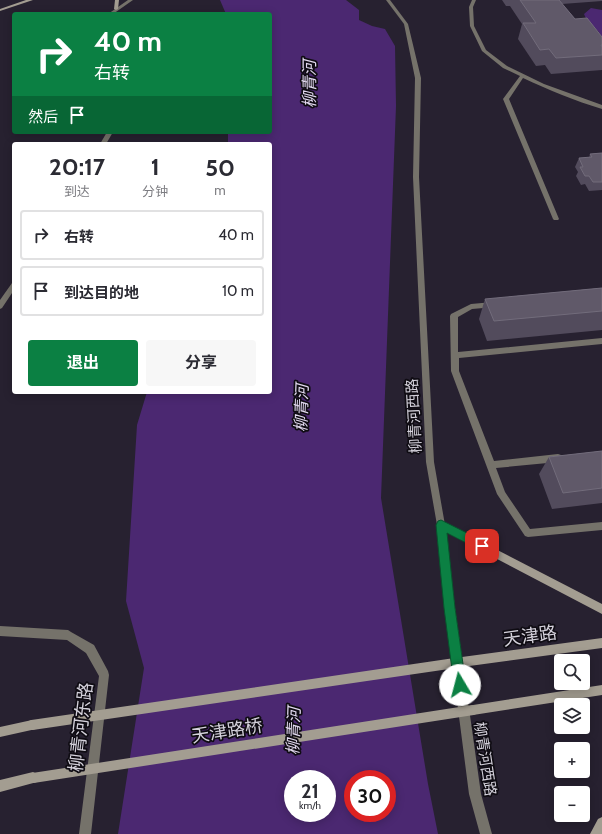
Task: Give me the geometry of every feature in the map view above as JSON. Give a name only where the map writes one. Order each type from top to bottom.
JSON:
[{"type":"main road","points":[[0,7],[21,0]]},
{"type":"main road","points":[[0,10],[31,0]]},
{"type":"main road","points":[[116,9],[117,0]]},
{"type":"main road","points":[[441,525],[602,609]]},
{"type":"main road","name":"天津路","points":[[0,732],[32,725],[602,643]]},
{"type":"main road","name":"天津路桥","points":[[0,786],[33,778],[602,690]]},
{"type":"main road","points":[[596,834],[602,823]]},
{"type":"street","points":[[112,12],[131,0]]},
{"type":"street","name":"柳青河西路","points":[[388,0],[406,24],[418,78],[416,177],[430,462],[441,525],[450,608],[475,794],[486,834]]},
{"type":"street","points":[[474,0],[471,7],[472,26],[484,51],[505,67],[560,93],[602,107]]},
{"type":"street","points":[[523,75],[506,99],[556,219]]},
{"type":"street","points":[[0,306],[12,288]]},
{"type":"street","points":[[502,304],[471,307],[454,316],[454,372],[501,494],[528,533],[602,526]]},
{"type":"street","points":[[454,355],[602,341]]},
{"type":"street","points":[[491,465],[570,456]]},
{"type":"street","name":"柳青河东路","points":[[0,631],[68,635],[90,649],[104,675],[85,834]]},
{"type":"water","name":"柳青河","points":[[220,0],[346,0],[359,10],[359,20],[372,26],[385,29],[395,46],[396,106],[381,498],[428,784],[438,834],[118,834],[144,668],[126,601],[137,425],[146,394],[272,394],[272,142],[228,142],[228,134],[272,134],[272,12],[225,12]]},
{"type":"water","points":[[591,8],[602,10],[602,38],[598,31],[590,28],[584,14]]},
{"type":"building","points":[[520,0],[559,0],[575,19],[587,18],[602,37],[602,55],[556,58],[549,49],[540,50],[523,23],[536,23]]},
{"type":"building","points":[[602,153],[602,182],[593,182],[589,176],[585,176],[580,167],[583,167],[579,158],[592,157],[590,154]]},
{"type":"building","points":[[602,288],[602,311],[494,321],[485,299]]},
{"type":"building","points":[[602,451],[602,488],[563,493],[549,457]]},
{"type":"route","points":[[460,685],[441,525],[482,546]]}]
